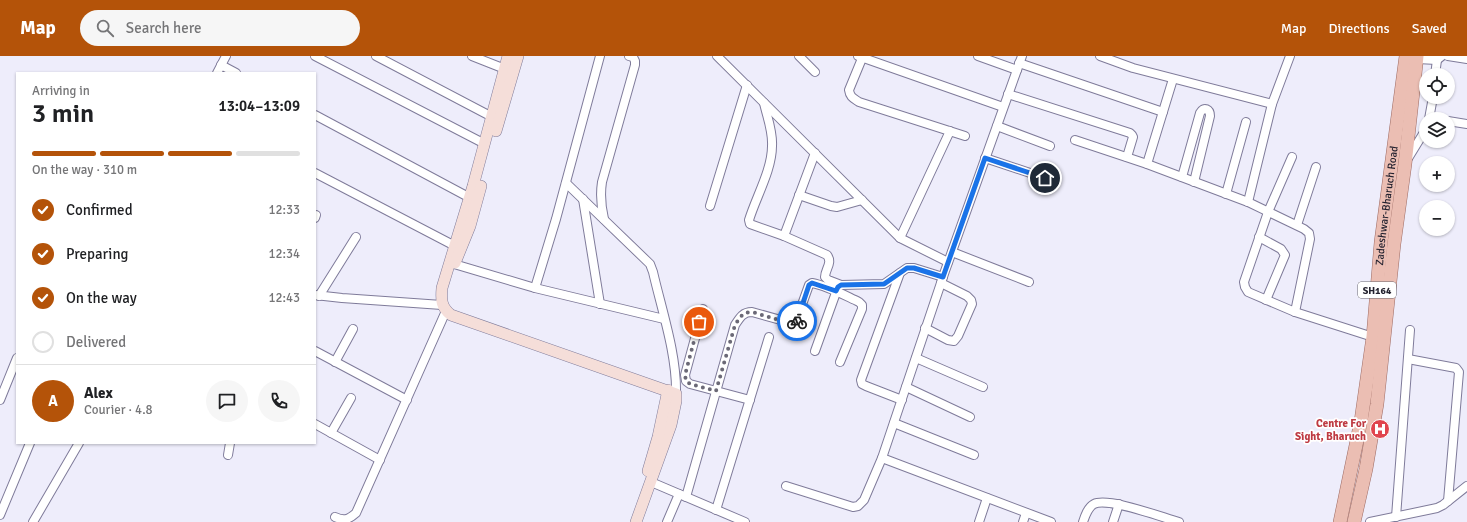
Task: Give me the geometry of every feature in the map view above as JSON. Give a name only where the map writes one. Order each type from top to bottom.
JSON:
[{"type":"main road","points":[[442,288],[470,226],[473,200],[485,144],[496,119],[508,56]]},
{"type":"main road","points":[[518,56],[496,119],[473,200],[454,246],[442,288],[444,308],[451,315],[672,392],[676,401],[671,425],[636,522]]},
{"type":"main road","name":"Zadeshwar-Bharuch Road","points":[[1354,522],[1366,469],[1377,404],[1394,244],[1405,164],[1413,57]]},
{"type":"main road","name":"Zadeshwar-Bharuch Road","points":[[1340,522],[1361,421],[1373,337],[1381,242],[1413,57]]},
{"type":"main road","points":[[628,522],[645,480],[672,392]]},
{"type":"street","points":[[218,72],[226,56]]},
{"type":"street","points":[[316,56],[485,144]]},
{"type":"street","points":[[376,56],[496,119]]},
{"type":"street","points":[[472,56],[505,69]]},
{"type":"street","points":[[535,288],[566,183],[600,56]]},
{"type":"street","points":[[604,220],[601,207],[601,187],[635,65],[633,57],[629,56]]},
{"type":"street","points":[[717,56],[900,238],[948,262]]},
{"type":"street","points":[[799,56],[815,72]]},
{"type":"street","points":[[965,136],[859,102],[850,95],[849,90],[861,56],[1004,107]]},
{"type":"street","points":[[978,56],[1019,63],[1163,112]]},
{"type":"street","points":[[1100,56],[1133,68],[1272,104]]},
{"type":"street","points":[[1248,202],[1272,104],[1290,56]]},
{"type":"street","points":[[1448,56],[1467,59]]},
{"type":"street","points":[[1413,57],[1439,58],[1437,68]]},
{"type":"street","points":[[786,486],[853,507],[858,506],[864,500],[882,458],[948,262],[1019,63]]},
{"type":"street","points":[[221,65],[234,72]]},
{"type":"street","points":[[1147,164],[1173,78]]},
{"type":"street","points":[[710,206],[747,86]]},
{"type":"street","points":[[1008,94],[1130,133],[1133,137],[1127,158]]},
{"type":"street","points":[[763,101],[771,129],[771,161],[749,220],[750,224],[784,236],[827,255],[830,258],[830,262],[825,273],[825,277],[862,305],[862,309],[840,362]]},
{"type":"street","points":[[1182,177],[1200,113],[1205,108],[1209,110],[1210,116],[1194,182]]},
{"type":"street","points":[[316,116],[473,200]]},
{"type":"street","points":[[1226,194],[1246,122]]},
{"type":"street","points":[[1455,122],[1467,124]]},
{"type":"street","points":[[997,126],[1050,146]]},
{"type":"street","points":[[900,238],[950,131]]},
{"type":"street","points":[[1075,140],[1147,164],[1248,202],[1297,225],[1309,233],[1310,239],[1295,312]]},
{"type":"street","points":[[1405,164],[1419,140]]},
{"type":"street","points":[[784,236],[815,153]]},
{"type":"street","points":[[1292,157],[1268,212],[1244,282],[1245,287],[1248,292],[1295,312],[1373,337]]},
{"type":"street","points":[[985,158],[1045,178]]},
{"type":"street","points":[[1297,225],[1316,167]]},
{"type":"street","points":[[316,174],[454,246]]},
{"type":"street","points":[[566,183],[650,264],[674,360],[676,379],[672,392]]},
{"type":"street","points":[[799,195],[837,207],[862,200]]},
{"type":"street","points":[[583,199],[600,304]]},
{"type":"street","points":[[335,517],[343,520],[350,518],[356,513],[407,400],[444,308],[317,295],[356,237]]},
{"type":"street","points":[[1259,238],[1281,249],[1285,255],[1266,300]]},
{"type":"street","points":[[952,252],[1029,282]]},
{"type":"street","points":[[454,264],[535,288],[664,319]]},
{"type":"street","points":[[667,522],[682,496],[716,391],[735,325],[740,317],[746,312],[752,312],[795,324],[809,285],[812,283],[839,288],[884,284],[907,268],[914,268],[942,280],[968,296],[972,304],[958,336],[954,341],[948,340],[926,328]]},
{"type":"street","points":[[901,272],[861,380],[862,384],[866,386],[902,400]]},
{"type":"street","points":[[815,351],[839,288]]},
{"type":"street","points":[[703,309],[685,375],[686,381],[690,384],[750,400]]},
{"type":"street","points":[[335,362],[353,329]]},
{"type":"street","points":[[1396,516],[1410,330]]},
{"type":"street","points":[[721,522],[720,512],[750,400],[769,337]]},
{"type":"street","points":[[316,352],[407,400]]},
{"type":"street","points":[[916,358],[983,388]]},
{"type":"street","points":[[1408,359],[1456,368],[1459,372],[1448,501]]},
{"type":"street","points":[[0,400],[16,360]]},
{"type":"street","points":[[906,387],[970,417]]},
{"type":"street","points":[[331,433],[351,398]]},
{"type":"street","points":[[894,423],[974,455]]},
{"type":"street","points":[[316,425],[380,460]]},
{"type":"street","points":[[0,515],[30,444]]},
{"type":"street","points":[[33,522],[78,444]]},
{"type":"street","points":[[228,455],[230,444]]},
{"type":"street","points":[[882,458],[1051,522]]},
{"type":"street","points":[[651,482],[745,522]]},
{"type":"street","points":[[1370,522],[1437,508],[1467,486]]},
{"type":"street","points":[[979,522],[987,498]]},
{"type":"street","points":[[1083,522],[1089,508],[1093,504],[1105,502],[1119,504],[1157,519],[1178,522]]},
{"type":"street","points":[[1113,522],[1119,504]]},
{"type":"street","points":[[1023,522],[1026,512]]},
{"type":"way so far","points":[[699,322],[685,375],[686,381],[690,384],[716,391],[735,325],[740,317],[746,312],[752,312],[793,324],[797,321]]},
{"type":"place","name":"Centre For Sight, Bharuch","points":[[1380,429]]},
{"type":"route","points":[[797,321],[809,285],[812,283],[836,291],[841,285],[884,284],[907,268],[914,268],[943,277],[985,158],[1045,178]]}]
